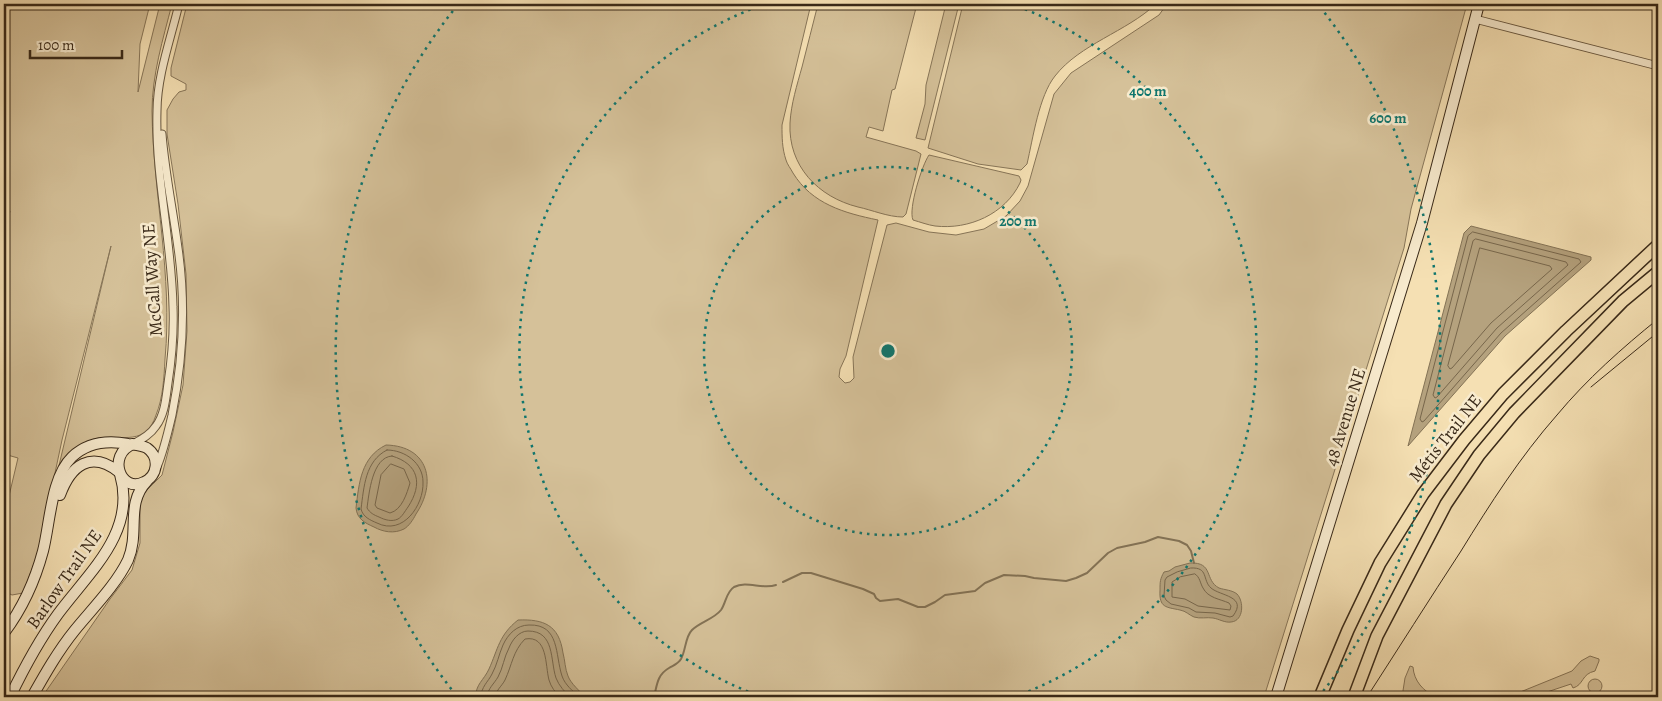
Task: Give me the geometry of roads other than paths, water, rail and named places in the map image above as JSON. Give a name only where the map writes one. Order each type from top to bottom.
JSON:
[{"type":"main road","name":"Métis Trail NE","points":[[1320,697],[1348,630],[1380,563],[1423,494],[1464,440],[1503,394],[1566,331],[1658,245]]},
{"type":"main road","name":"Métis Trail NE","points":[[1355,695],[1378,636],[1391,610],[1446,504],[1479,455],[1514,413],[1623,302],[1658,272]]},
{"type":"street","name":"McCall Way NE","points":[[133,444],[149,435],[159,421],[166,396],[173,334],[171,276],[157,133],[158,92],[179,4]]},
{"type":"street","name":"48 Avenue NE","points":[[1276,697],[1422,223],[1479,4]]},
{"type":"street","points":[[1475,19],[1658,66]]},
{"type":"street","name":"McCall Way NE","points":[[152,476],[166,441],[174,402],[182,342],[178,249],[164,164],[161,123],[162,74]]},
{"type":"street","points":[[4,633],[29,592],[39,565],[59,480],[66,464],[88,446],[99,442],[133,444],[146,448],[155,458],[152,476],[139,490],[135,501],[134,540],[127,563],[54,658],[32,697]]},
{"type":"street","points":[[119,473],[120,455],[128,446],[133,444]]},
{"type":"street","points":[[47,533],[63,486],[72,472],[84,464],[97,461],[111,466],[123,478],[133,484],[143,483],[152,476]]},
{"type":"street","name":"Barlow Trail NE","points":[[10,697],[27,662],[57,616],[104,556],[112,542],[120,524],[123,507],[119,473]]},
{"type":"water","points":[[1471,226],[1591,257],[1591,260],[1505,336],[1408,446],[1464,233]]},
{"type":"water","points":[[386,445],[400,447],[412,452],[420,459],[425,468],[427,479],[423,502],[412,521],[404,529],[392,532],[381,530],[365,522],[358,515],[356,508],[360,480],[366,464],[371,456]]},
{"type":"water","points":[[1190,563],[1203,565],[1214,585],[1237,594],[1241,601],[1242,610],[1235,621],[1196,618],[1182,611],[1164,606],[1160,596],[1160,585],[1164,572]]},
{"type":"water","points":[[518,620],[543,623],[554,630],[561,644],[569,679],[585,697],[476,697],[478,686],[489,669],[503,637]]},
{"type":"waterway","points":[[783,582],[802,573],[811,573],[863,589],[874,594],[880,601],[898,599],[918,607],[925,607],[945,595],[975,591],[985,583],[1004,575],[1066,581],[1076,578],[1087,573],[1108,553],[1117,548],[1158,537],[1179,541],[1187,545],[1191,551],[1194,563]]},
{"type":"waterway","points":[[654,697],[662,674],[681,659],[692,630],[721,610],[731,589],[744,584],[776,585]]},
{"type":"tram line","points":[[1367,697],[1494,498],[1530,447],[1593,376],[1658,319]]},
{"type":"tram line","points":[[1591,387],[1658,332]]}]
